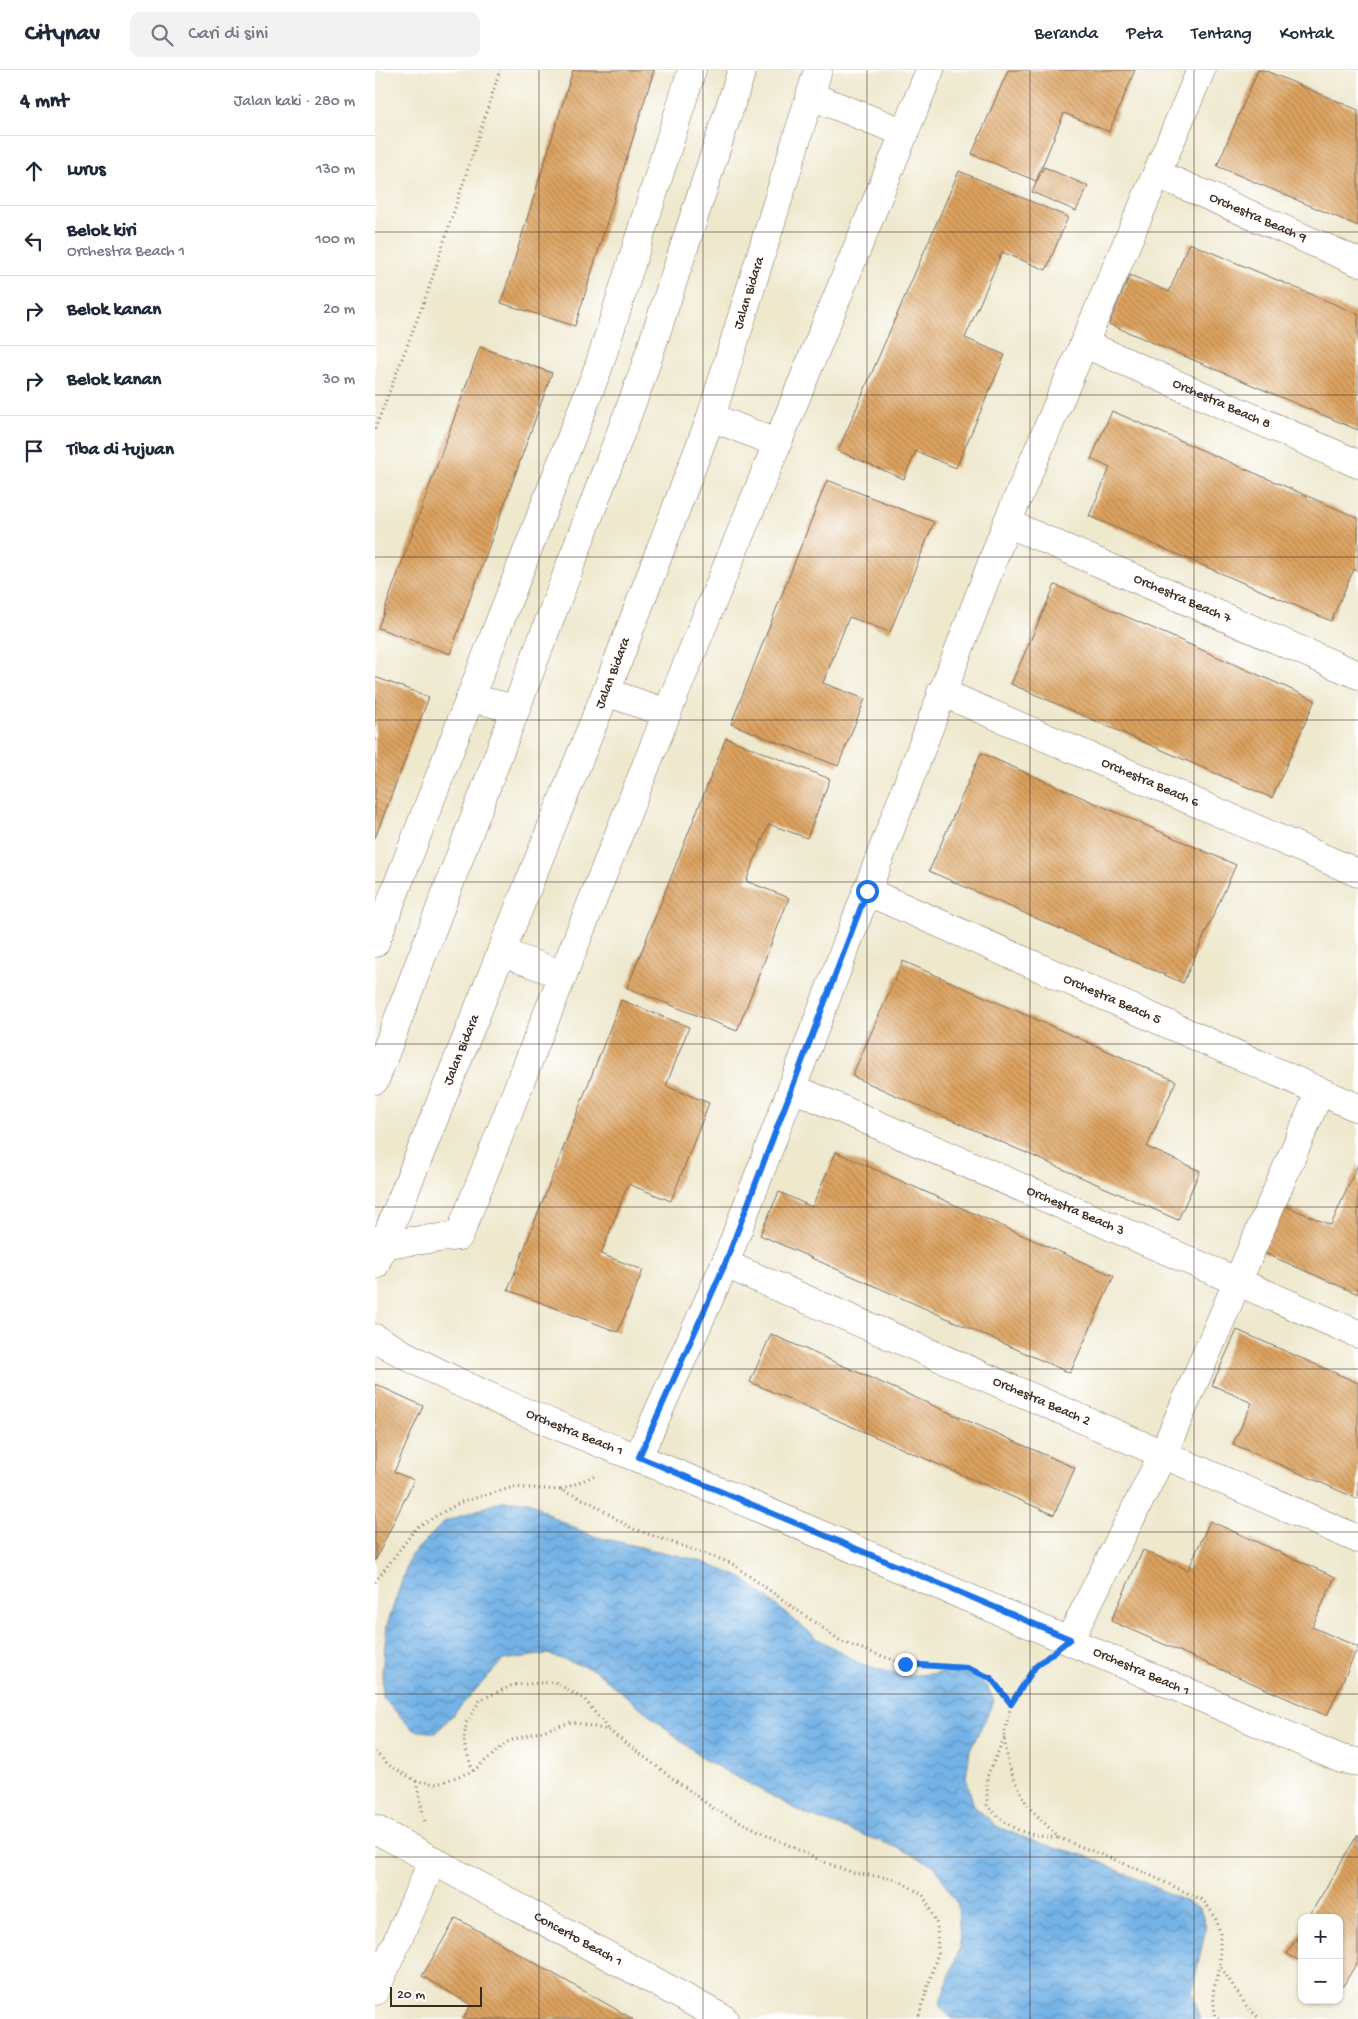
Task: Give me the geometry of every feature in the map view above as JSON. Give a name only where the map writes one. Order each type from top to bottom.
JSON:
[{"type":"street","points":[[375,943],[599,366],[692,70]]},
{"type":"street","points":[[375,1080],[385,1027],[515,709],[641,379],[742,70]]},
{"type":"street","points":[[378,1250],[459,1236],[667,713],[930,70]]},
{"type":"street","points":[[639,1457],[725,1264],[941,692],[1007,523],[1159,174],[1201,70]]},
{"type":"street","points":[[814,83],[905,133]]},
{"type":"street","name":"Jalan Bidara","points":[[378,1250],[606,692],[711,418],[814,83]]},
{"type":"street","name":"Orchestra Beach 9","points":[[1159,174],[1358,262]]},
{"type":"street","name":"Orchestra Beach 8","points":[[1085,344],[1358,464]]},
{"type":"street","points":[[599,366],[641,379]]},
{"type":"street","points":[[711,418],[777,443]]},
{"type":"street","name":"Orchestra Beach 7","points":[[1007,523],[1358,675]]},
{"type":"street","points":[[606,692],[667,713]]},
{"type":"street","name":"Orchestra Beach 6","points":[[941,692],[1358,873]]},
{"type":"street","points":[[470,698],[515,709]]},
{"type":"street","name":"Orchestra Beach 5","points":[[867,891],[1358,1108]]},
{"type":"street","points":[[501,952],[563,975]]},
{"type":"street","name":"Orchestra Beach 3","points":[[793,1088],[1358,1334]]},
{"type":"street","points":[[1070,1639],[1163,1454],[1320,1091]]},
{"type":"street","name":"Orchestra Beach 2","points":[[725,1264],[1358,1539]]},
{"type":"street","name":"Orchestra Beach 1","points":[[375,1338],[408,1358],[497,1400],[639,1457],[1070,1639],[1341,1760],[1358,1762]]},
{"type":"street","name":"Concerto Beach 1","points":[[375,1829],[724,2019]]},
{"type":"street","points":[[375,1991],[433,1860]]},
{"type":"path","points":[[375,429],[428,290],[500,70]]},
{"type":"path","points":[[375,1582],[417,1527],[461,1502],[514,1487],[560,1490],[590,1502],[631,1528],[731,1564],[842,1642],[905,1664],[967,1668],[991,1678],[1011,1704]]},
{"type":"path","points":[[1070,1639],[1035,1667],[1011,1704],[1004,1737],[987,1777],[987,1806],[1006,1825],[1035,1836],[1059,1838],[1133,1867],[1204,1901],[1215,1917],[1220,1932],[1221,1966],[1213,1992],[1215,2016],[1218,2019]]},
{"type":"path","points":[[473,1771],[464,1744],[466,1723],[480,1700],[513,1685],[555,1682],[585,1700],[608,1730],[714,1809],[821,1861],[854,1873],[896,1879],[923,1895],[937,1924],[938,1953],[918,2019]]},
{"type":"path","points":[[375,1752],[389,1765],[416,1781],[437,1784],[473,1771],[509,1741],[572,1722],[608,1730]]},
{"type":"path","points":[[1004,1737],[1009,1767],[1027,1805],[1059,1838]]},
{"type":"path","points":[[1221,1966],[1247,2007],[1260,2019]]},
{"type":"water","points":[[502,1501],[530,1501],[554,1518],[592,1536],[698,1560],[742,1578],[818,1639],[864,1666],[908,1676],[958,1671],[977,1676],[987,1686],[994,1701],[970,1750],[966,1778],[974,1806],[998,1827],[1036,1842],[1087,1856],[1200,1908],[1206,1928],[1192,1992],[1201,2019],[952,2019],[939,2005],[960,1947],[958,1905],[934,1865],[896,1847],[805,1814],[705,1760],[594,1670],[548,1654],[503,1660],[436,1733],[413,1730],[383,1698],[382,1672],[387,1625],[410,1556],[444,1522]]},
{"type":"building","points":[[573,70],[654,70],[575,326],[501,303]]},
{"type":"building","points":[[1008,70],[1135,70],[1109,132],[1064,113],[1036,181],[972,154]]},
{"type":"building","points":[[1258,70],[1264,70],[1358,110],[1358,226],[1217,166]]},
{"type":"building","points":[[1044,167],[1088,186],[1076,211],[1032,192]]},
{"type":"building","points":[[959,171],[1068,217],[1046,270],[1002,252],[965,338],[1005,355],[956,468],[916,451],[904,479],[838,451]]},
{"type":"building","points":[[1189,243],[1358,314],[1358,430],[1109,324],[1130,275],[1169,292]]},
{"type":"building","points":[[480,347],[552,373],[450,654],[378,628]]},
{"type":"building","points":[[1112,411],[1358,518],[1358,571],[1354,569],[1331,621],[1089,516],[1110,468],[1091,459]]},
{"type":"building","points":[[827,480],[934,522],[890,632],[849,617],[823,683],[865,699],[838,766],[731,724]]},
{"type":"building","points":[[1055,585],[1315,700],[1272,798],[1011,684]]},
{"type":"building","points":[[375,677],[429,697],[375,838]]},
{"type":"building","points":[[726,738],[830,779],[807,838],[769,824],[746,881],[789,898],[737,1031],[627,988]]},
{"type":"building","points":[[981,753],[1236,865],[1183,983],[929,871]]},
{"type":"building","points":[[903,961],[1176,1081],[1147,1147],[1200,1171],[1178,1220],[852,1076]]},
{"type":"building","points":[[621,1000],[689,1027],[666,1086],[709,1103],[671,1201],[628,1184],[601,1254],[643,1270],[618,1332],[508,1290]]},
{"type":"building","points":[[836,1152],[1114,1276],[1070,1373],[760,1235],[779,1192],[812,1207]]},
{"type":"building","points":[[1358,1164],[1358,1294],[1262,1252],[1283,1205],[1331,1225]]},
{"type":"building","points":[[1237,1330],[1358,1383],[1358,1499],[1233,1444],[1252,1403],[1212,1385]]},
{"type":"building","points":[[771,1334],[1075,1468],[1054,1515],[750,1382]]},
{"type":"building","points":[[375,1384],[423,1406],[394,1472],[414,1480],[375,1561]]},
{"type":"building","points":[[1210,1521],[1335,1577],[1312,1627],[1358,1647],[1327,1716],[1111,1621],[1143,1550],[1188,1570]]},
{"type":"building","points":[[1358,1834],[1358,1961],[1343,1986],[1343,1914],[1310,1914]]},
{"type":"building","points":[[456,1918],[633,2019],[463,2019],[471,2005],[422,1976]]},
{"type":"building","points":[[1298,1936],[1298,1960],[1287,1954]]},
{"type":"route","points":[[867,891],[725,1264],[639,1457],[1070,1639],[1035,1667],[1011,1704],[991,1678],[967,1668],[905,1664]]}]
